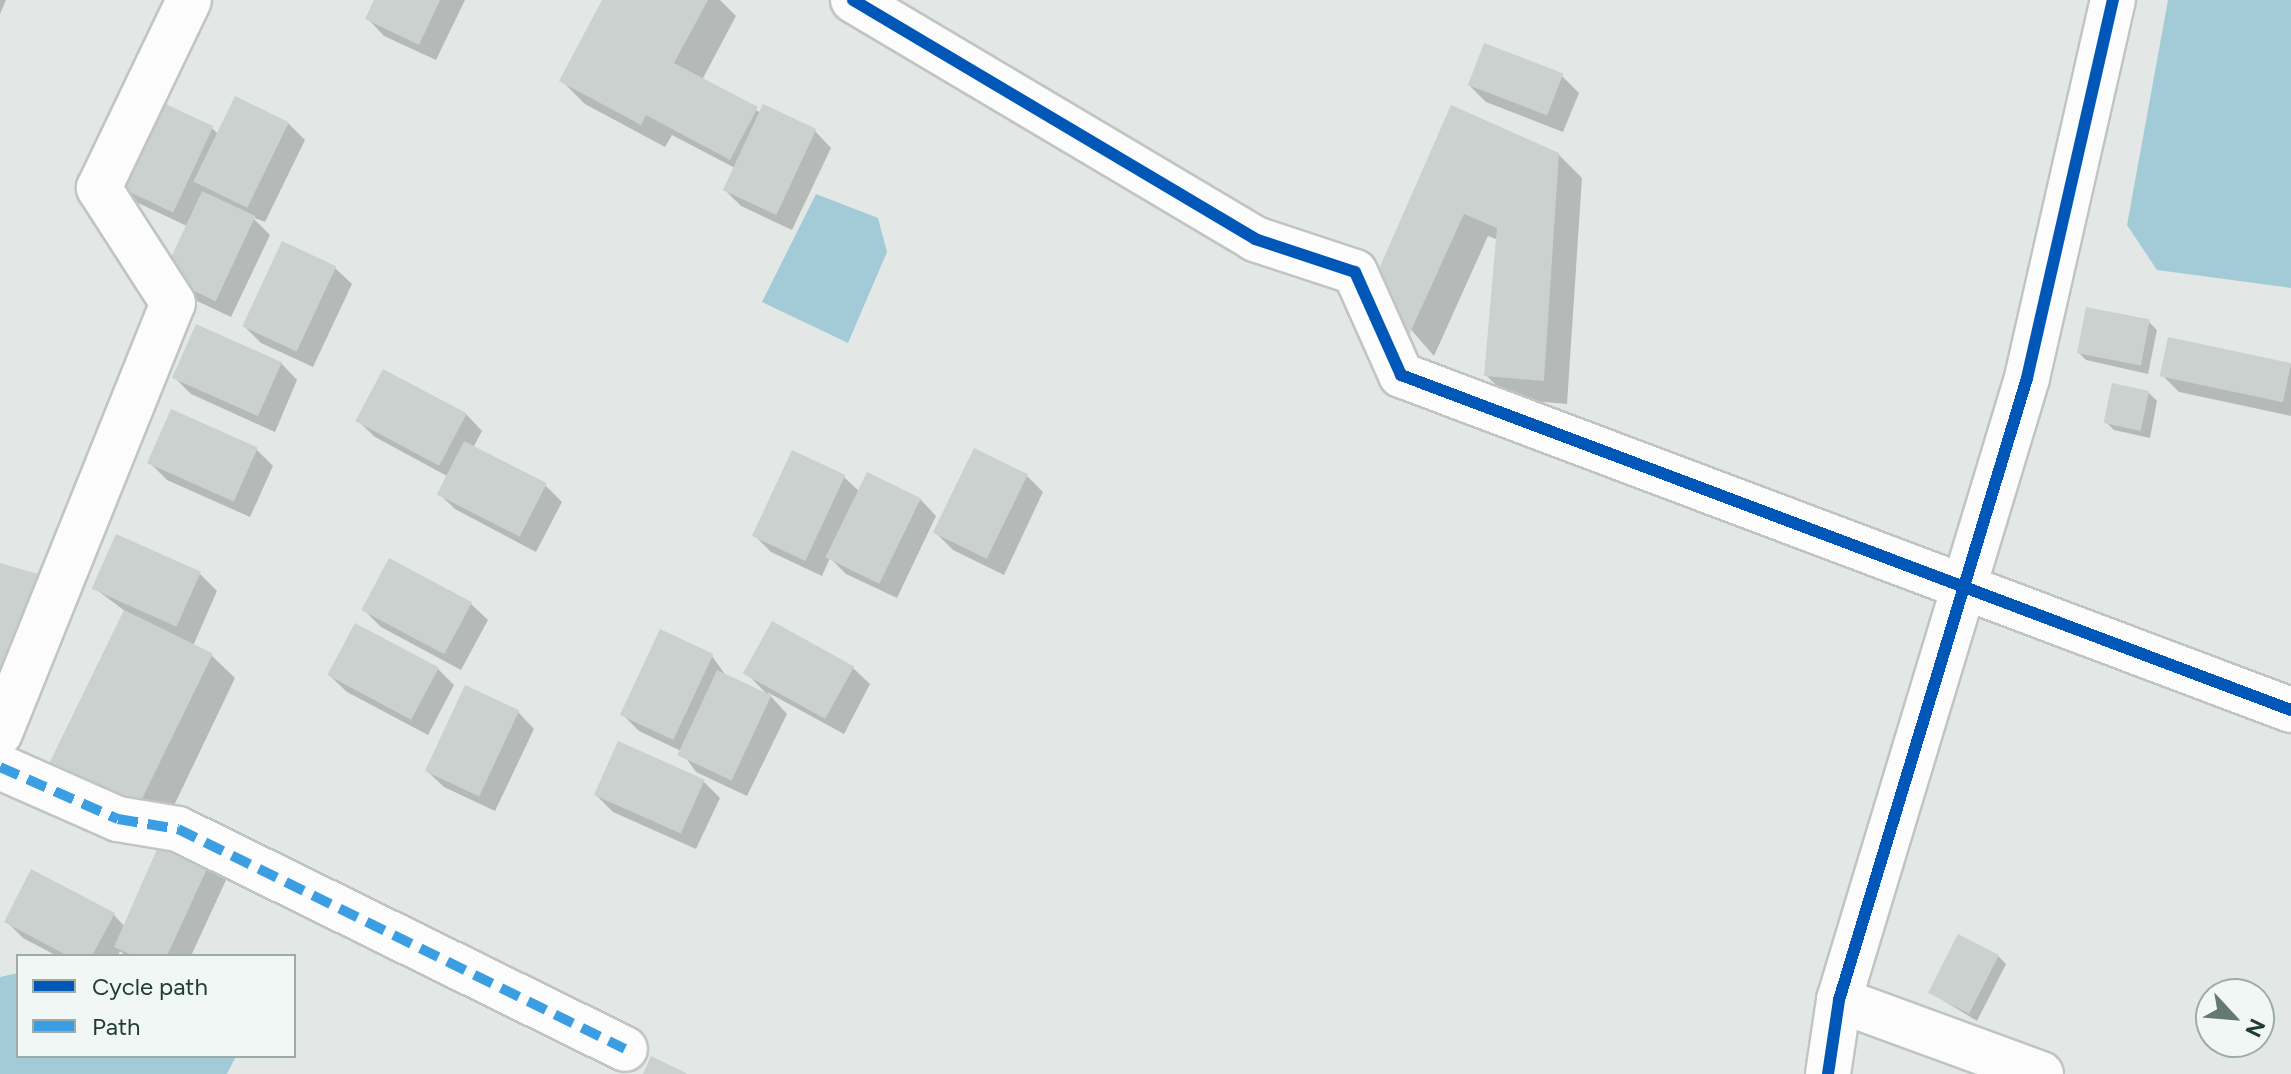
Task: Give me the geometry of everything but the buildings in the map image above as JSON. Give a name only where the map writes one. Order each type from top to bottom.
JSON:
[{"type":"street","points":[[0,733],[173,303],[99,188],[189,0]]},
{"type":"street","points":[[853,0],[1255,239],[1355,272],[1401,375],[2291,710]]},
{"type":"street","points":[[1828,1074],[1839,1000],[2027,378],[2113,0]]},
{"type":"street","points":[[0,767],[118,819],[178,829],[625,1049]]},
{"type":"street","points":[[1839,1000],[2041,1074]]},
{"type":"water","points":[[2168,0],[2291,0],[2291,288],[2157,270],[2127,225]]},
{"type":"water","points":[[816,194],[878,218],[887,252],[848,343],[762,302]]},
{"type":"water","points":[[16,973],[16,1058],[235,1058],[227,1074],[0,1074],[0,977]]},
{"type":"marked path","points":[[0,767],[118,819],[178,829],[625,1049]]},
{"type":"cycle path","points":[[853,0],[1255,239],[1355,272],[1401,375],[2291,710]]},
{"type":"cycle path","points":[[1828,1074],[1839,1000],[2027,378],[2113,0]]}]
